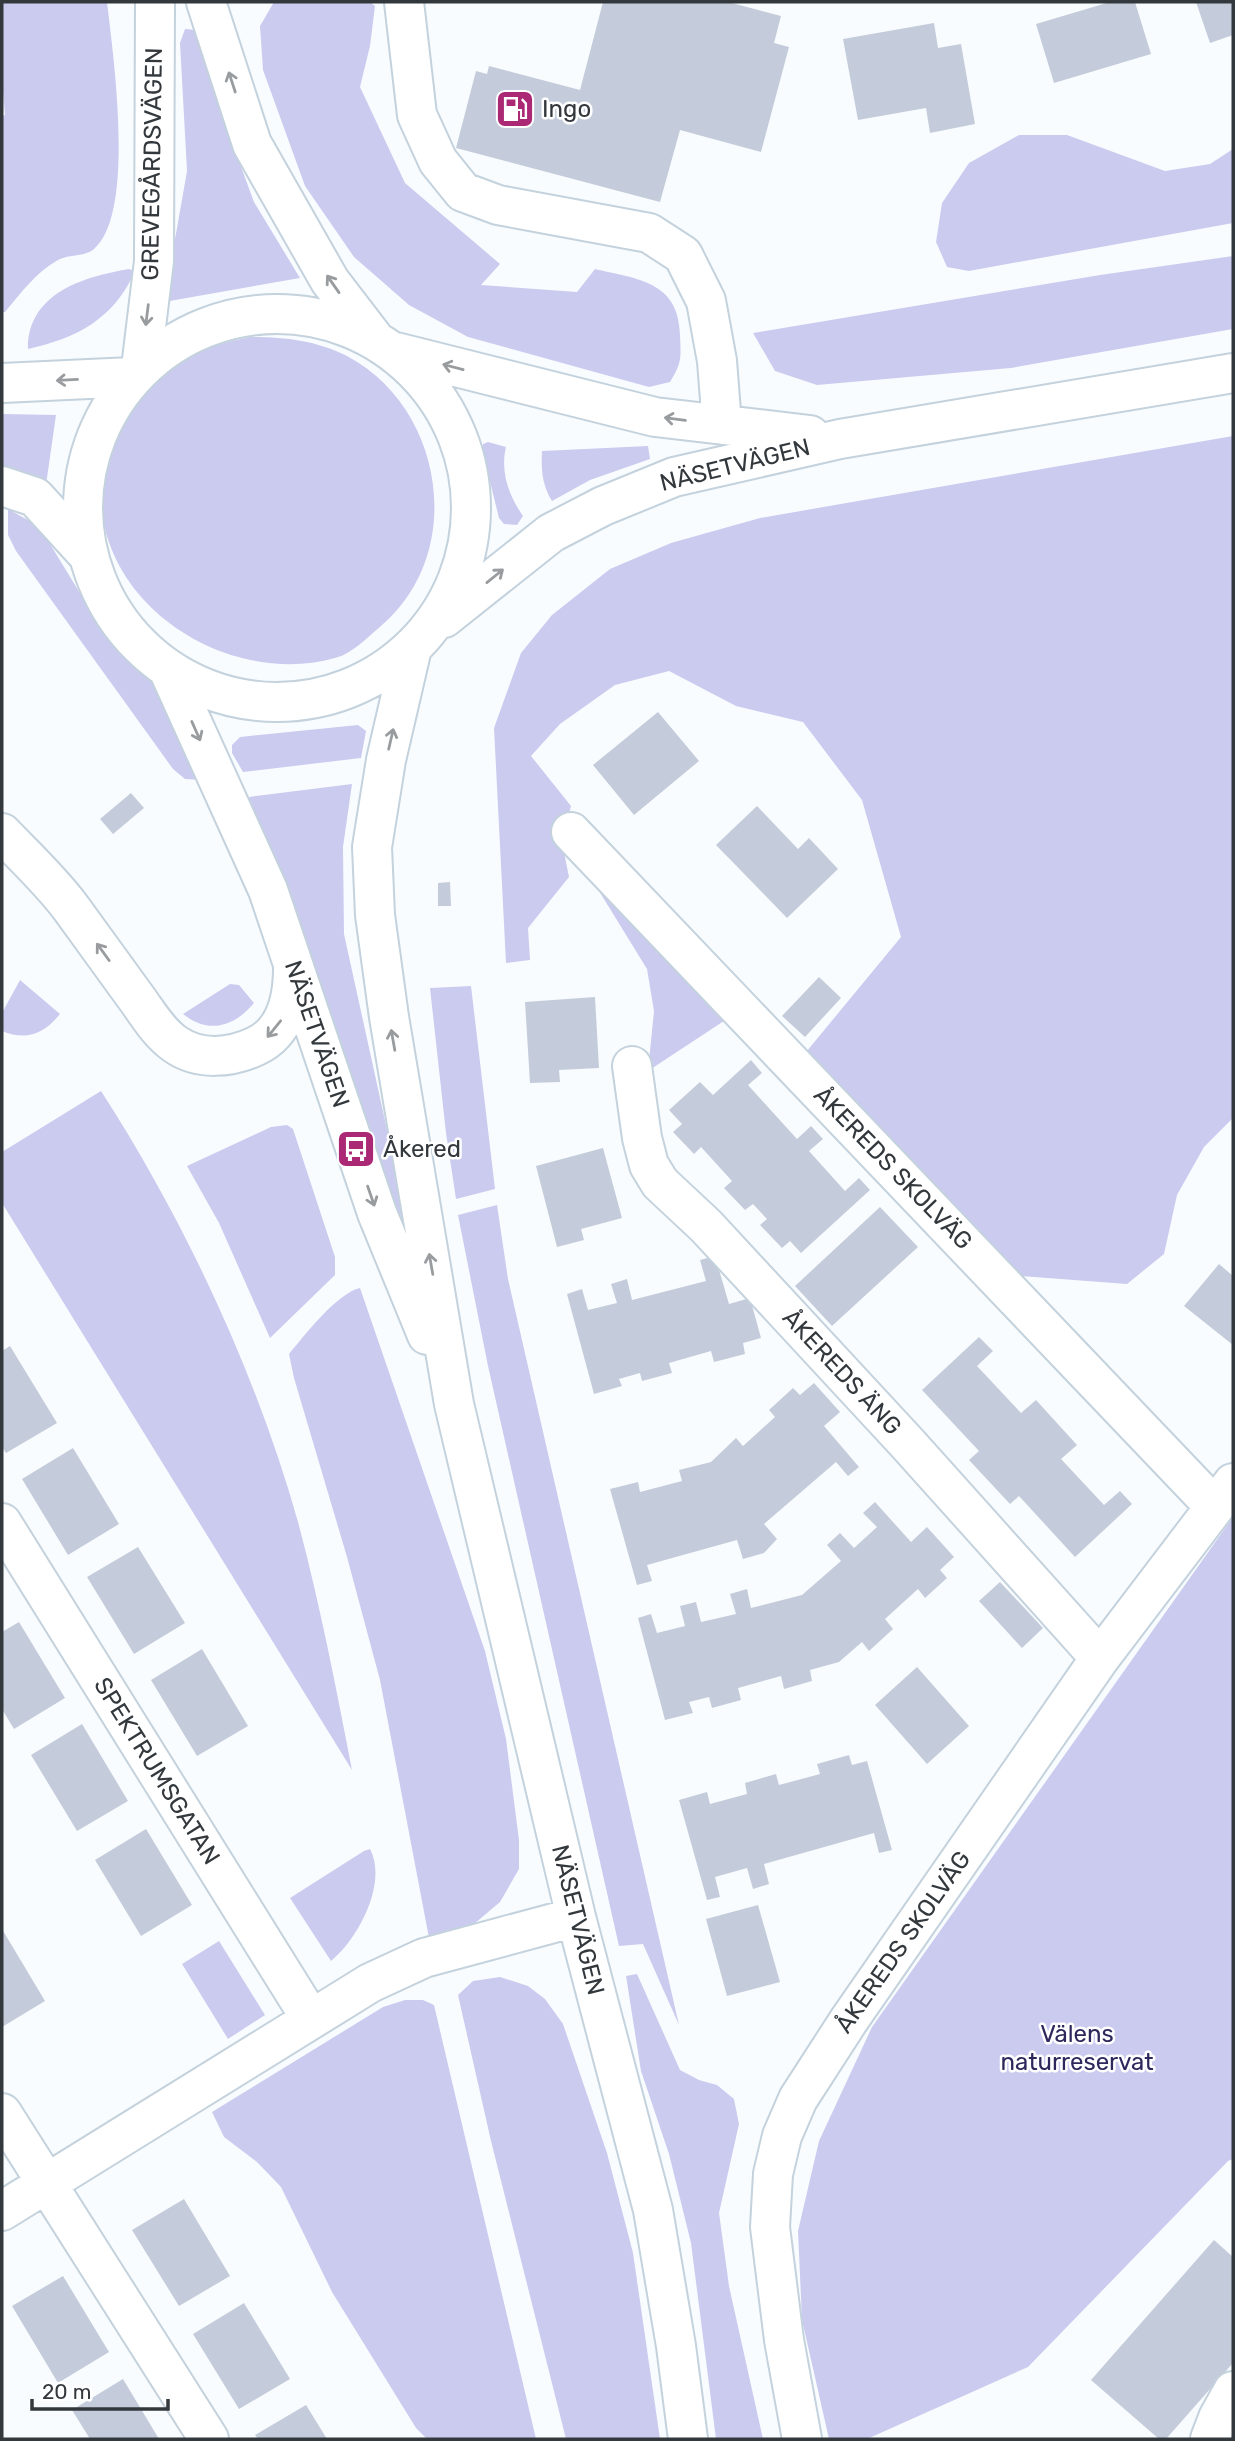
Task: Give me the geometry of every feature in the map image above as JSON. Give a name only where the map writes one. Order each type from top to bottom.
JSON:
[{"type":"street","name":"GREVEGÅRDSVÄGEN","points":[[137,372],[154,261],[155,2]]},
{"type":"street","points":[[206,2],[252,144],[330,281],[382,344]]},
{"type":"street","points":[[404,2],[417,115],[438,161],[463,192],[498,205],[649,233],[683,255],[706,301],[717,361],[722,425]]},
{"type":"street","name":"NÄSETVÄGEN","points":[[688,2439],[676,2346],[653,2210],[576,1917],[454,1404],[389,1017],[375,915],[372,847],[386,760],[418,642],[453,590],[469,539],[470,486],[465,459],[457,433],[445,409],[412,368],[382,344],[349,327],[294,314],[239,317],[212,324],[162,350],[137,372],[119,393],[98,430],[85,471],[82,513],[88,555],[105,600],[132,638],[168,669],[191,682],[241,699],[294,701],[320,697],[357,684],[392,665],[418,642],[531,547],[551,533],[603,506],[674,477],[840,439],[1233,373]]},
{"type":"street","name":"NÄSETVÄGEN","points":[[382,344],[655,417],[840,439]]},
{"type":"street","points":[[2,383],[137,372]]},
{"type":"street","points":[[2,486],[35,497],[88,555]]},
{"type":"street","name":"NÄSETVÄGEN","points":[[168,669],[268,890],[377,1213],[454,1404]]},
{"type":"street","name":"ÅKEREDS SKOLVÄG","points":[[571,832],[1223,1494],[1100,1658],[849,2020],[798,2099],[782,2136],[773,2174],[770,2227],[773,2268],[802,2439]]},
{"type":"street","points":[[2,833],[68,904],[156,1024],[174,1044],[191,1052],[210,1056],[241,1053],[271,1035],[286,1014],[293,994],[293,966]]},
{"type":"street","name":"ÅKEREDS ÄNG","points":[[632,1066],[642,1138],[649,1165],[660,1183],[706,1226],[908,1444],[1100,1658]]},
{"type":"street","name":"SPEKTRUMSGATAN","points":[[2,1523],[311,2019]]},
{"type":"street","points":[[2,2211],[370,1983],[424,1958],[576,1917]]},
{"type":"street","points":[[2,2113],[209,2439]]},
{"type":"street","points":[[1210,2439],[1233,2391]]},
{"type":"green space","points":[[2,2],[107,2],[117,94],[118,132],[115,203],[107,230],[90,252],[62,258],[50,265],[29,283],[5,312],[2,312],[2,116],[5,115]]},
{"type":"green space","points":[[274,2],[370,2],[375,6],[370,46],[360,87],[405,183],[500,264],[481,285],[577,292],[595,269],[640,280],[653,286],[664,293],[678,317],[680,360],[670,382],[649,387],[468,337],[409,305],[354,257],[305,186],[263,70],[260,26]]},
{"type":"green space","points":[[185,29],[197,30],[215,96],[254,202],[300,278],[164,302],[187,171],[180,43]]},
{"type":"green space","points":[[1019,135],[1067,135],[1165,171],[1210,164],[1233,149],[1233,223],[969,271],[947,267],[936,242],[942,203],[969,163]]},
{"type":"green space","points":[[1233,256],[1233,329],[1011,368],[817,385],[775,371],[753,333],[1100,275]]},
{"type":"green space","points":[[129,269],[135,271],[126,288],[105,314],[78,332],[28,349],[30,330],[37,314],[48,301],[77,283]]},
{"type":"green space","points":[[249,337],[299,340],[347,356],[380,379],[405,409],[423,444],[433,482],[434,521],[426,559],[409,595],[382,625],[354,649],[335,658],[300,664],[264,662],[228,654],[194,639],[164,619],[138,593],[118,563],[105,529],[101,504],[108,455],[130,410],[164,373],[185,359],[208,348]]},
{"type":"green space","points":[[2,414],[56,415],[46,485],[2,476]]},
{"type":"green space","points":[[1233,436],[1233,1118],[1204,1147],[1177,1195],[1164,1254],[1127,1284],[1021,1276],[802,1057],[901,937],[862,800],[803,722],[736,706],[669,671],[615,685],[560,724],[531,756],[571,806],[562,842],[569,877],[528,928],[530,960],[506,963],[494,728],[521,653],[552,615],[610,569],[671,543],[760,518]]},
{"type":"green space","points":[[488,442],[506,447],[505,475],[523,516],[517,525],[504,524],[499,518],[482,449],[483,444]]},
{"type":"green space","points":[[648,446],[650,459],[590,480],[552,501],[546,489],[542,451]]},
{"type":"green space","points":[[8,509],[33,523],[47,539],[118,649],[162,691],[202,780],[185,779],[173,769],[16,551],[8,535]]},
{"type":"green space","points":[[358,725],[366,731],[361,758],[243,772],[232,753],[232,745],[240,737]]},
{"type":"green space","points":[[352,784],[343,847],[344,934],[406,1216],[391,1214],[313,967],[249,797]]},
{"type":"green space","points":[[591,878],[733,1015],[648,1071],[654,1011],[647,969]]},
{"type":"green space","points":[[20,980],[60,1014],[48,1027],[34,1034],[19,1035],[2,1031],[2,1013]]},
{"type":"green space","points":[[230,984],[239,985],[254,1003],[239,1017],[212,1026],[183,1014]]},
{"type":"green space","points":[[471,986],[495,1189],[456,1199],[430,988]]},
{"type":"green space","points":[[101,1091],[132,1141],[189,1245],[239,1354],[261,1410],[281,1466],[306,1553],[352,1770],[2,1203],[2,1152]]},
{"type":"green space","points":[[287,1125],[293,1129],[335,1257],[335,1275],[270,1338],[219,1223],[187,1166],[271,1127]]},
{"type":"green space","points":[[497,1205],[508,1279],[679,2025],[643,1944],[619,1946],[488,1366],[458,1215]]},
{"type":"green space","points":[[360,1288],[485,1651],[506,1739],[519,1840],[519,1869],[500,1902],[474,1924],[429,1938],[380,1680],[289,1354],[331,1306]]},
{"type":"green space","name":"Välens naturreservat","points":[[1233,1517],[1233,2159],[1228,2161],[1028,2367],[867,2439],[829,2439],[802,2320],[798,2231],[819,2141],[872,2027]]},
{"type":"green space","points":[[370,1849],[375,1863],[373,1894],[360,1925],[331,1961],[290,1898]]},
{"type":"green space","points":[[219,1941],[265,2015],[228,2039],[182,1964]]},
{"type":"green space","points":[[637,1974],[680,2070],[699,2080],[717,2085],[734,2099],[739,2124],[719,2213],[729,2286],[763,2439],[716,2439],[691,2243],[669,2154],[641,2071],[626,1976]]},
{"type":"green space","points":[[500,1977],[528,1986],[545,1999],[563,2024],[607,2153],[633,2253],[660,2439],[566,2439],[491,2141],[458,1995],[473,1981]]},
{"type":"green space","points":[[405,2000],[423,2000],[434,2005],[536,2439],[427,2439],[416,2428],[332,2292],[281,2187],[257,2162],[224,2137],[212,2112],[383,2007]]},
{"type":"building","points":[[603,2],[728,2],[781,16],[774,43],[789,47],[761,152],[680,130],[660,202],[456,148],[476,71],[487,74],[489,66],[580,90]]},
{"type":"building","points":[[1110,2],[1135,2],[1151,54],[1054,83],[1036,24]]},
{"type":"building","points":[[1196,2],[1233,2],[1233,35],[1210,43]]},
{"type":"building","points":[[934,23],[938,48],[961,44],[975,124],[930,133],[926,108],[858,120],[843,39]]},
{"type":"building","points":[[658,712],[699,761],[634,815],[593,765]]},
{"type":"building","points":[[131,793],[144,808],[113,834],[100,819]]},
{"type":"building","points":[[757,806],[798,849],[809,838],[838,869],[787,918],[716,845]]},
{"type":"building","points":[[450,882],[451,906],[438,906],[438,883]]},
{"type":"building","points":[[819,977],[841,998],[805,1037],[782,1016]]},
{"type":"building","points":[[595,997],[599,1068],[559,1070],[560,1082],[530,1083],[525,1002]]},
{"type":"building","points":[[751,1060],[762,1073],[748,1085],[797,1139],[811,1126],[823,1139],[809,1151],[845,1191],[859,1178],[870,1190],[801,1253],[790,1241],[782,1248],[760,1225],[767,1219],[753,1204],[745,1210],[724,1188],[732,1181],[701,1147],[694,1154],[673,1132],[682,1124],[669,1110],[700,1082],[713,1095]]},
{"type":"building","points":[[603,1148],[622,1218],[581,1229],[584,1240],[557,1247],[536,1166]]},
{"type":"building","points":[[880,1207],[918,1247],[832,1326],[795,1286]]},
{"type":"building","points":[[715,1256],[729,1304],[750,1298],[761,1338],[743,1343],[745,1354],[714,1362],[711,1351],[669,1363],[672,1373],[642,1381],[640,1373],[619,1379],[622,1386],[594,1394],[567,1294],[582,1289],[588,1310],[617,1303],[611,1284],[627,1279],[632,1300],[706,1281],[700,1260]]},
{"type":"building","points":[[1219,1264],[1233,1276],[1233,1345],[1184,1306]]},
{"type":"building","points":[[979,1337],[993,1351],[977,1366],[1021,1413],[1036,1400],[1077,1445],[1061,1459],[1104,1505],[1120,1491],[1132,1504],[1075,1557],[1019,1496],[1010,1504],[969,1460],[979,1451],[922,1390]]},
{"type":"building","points":[[10,1346],[57,1423],[6,1453],[2,1447],[2,1351]]},
{"type":"building","points":[[814,1383],[840,1412],[824,1426],[859,1467],[848,1476],[836,1462],[764,1524],[777,1539],[764,1553],[743,1559],[737,1540],[647,1565],[652,1581],[637,1585],[610,1489],[638,1482],[640,1492],[682,1481],[679,1470],[711,1462],[736,1438],[743,1446],[775,1417],[769,1410],[793,1388],[800,1395]]},
{"type":"building","points":[[73,1448],[119,1524],[68,1555],[22,1479]]},
{"type":"building","points":[[875,1502],[911,1542],[927,1527],[954,1557],[940,1570],[947,1578],[925,1598],[918,1589],[885,1619],[893,1629],[869,1651],[862,1642],[839,1662],[810,1670],[812,1681],[784,1689],[781,1676],[738,1688],[741,1700],[712,1708],[709,1697],[689,1702],[693,1713],[665,1720],[638,1618],[651,1614],[657,1633],[685,1626],[680,1606],[696,1602],[701,1622],[736,1614],[730,1594],[747,1589],[751,1608],[802,1595],[841,1561],[827,1545],[840,1533],[854,1548],[877,1527],[863,1513]]},
{"type":"building","points":[[138,1547],[185,1623],[134,1654],[87,1577]]},
{"type":"building","points":[[1000,1582],[1043,1628],[1022,1648],[979,1601]]},
{"type":"building","points":[[19,1622],[65,1698],[14,1729],[2,1709],[2,1632]]},
{"type":"building","points":[[202,1649],[248,1726],[197,1756],[151,1680]]},
{"type":"building","points":[[917,1667],[969,1726],[927,1764],[875,1705]]},
{"type":"building","points":[[82,1724],[128,1801],[77,1831],[31,1755]]},
{"type":"building","points":[[849,1755],[852,1765],[867,1761],[892,1850],[879,1853],[874,1833],[764,1864],[769,1884],[753,1889],[747,1868],[715,1877],[720,1897],[707,1900],[679,1800],[707,1792],[710,1804],[747,1794],[745,1783],[776,1774],[779,1785],[820,1774],[817,1764]]},
{"type":"building","points":[[146,1829],[192,1905],[141,1936],[95,1860]]},
{"type":"building","points":[[758,1905],[780,1982],[727,1996],[706,1919]]},
{"type":"building","points":[[2,1929],[45,2001],[2,2027]]},
{"type":"building","points":[[184,2199],[230,2276],[179,2306],[132,2230]]},
{"type":"building","points":[[1214,2240],[1233,2257],[1233,2363],[1166,2439],[1159,2439],[1091,2380]]},
{"type":"building","points":[[63,2276],[109,2352],[58,2383],[12,2306]]},
{"type":"building","points":[[244,2303],[290,2379],[239,2409],[193,2334]]},
{"type":"building","points":[[123,2379],[159,2439],[90,2439],[72,2410]]},
{"type":"building","points":[[306,2405],[327,2439],[258,2439],[255,2435]]},
{"type":"place","name":"Ingo","points":[[515,109]]},
{"type":"place","name":"Åkered","points":[[356,1149]]}]
